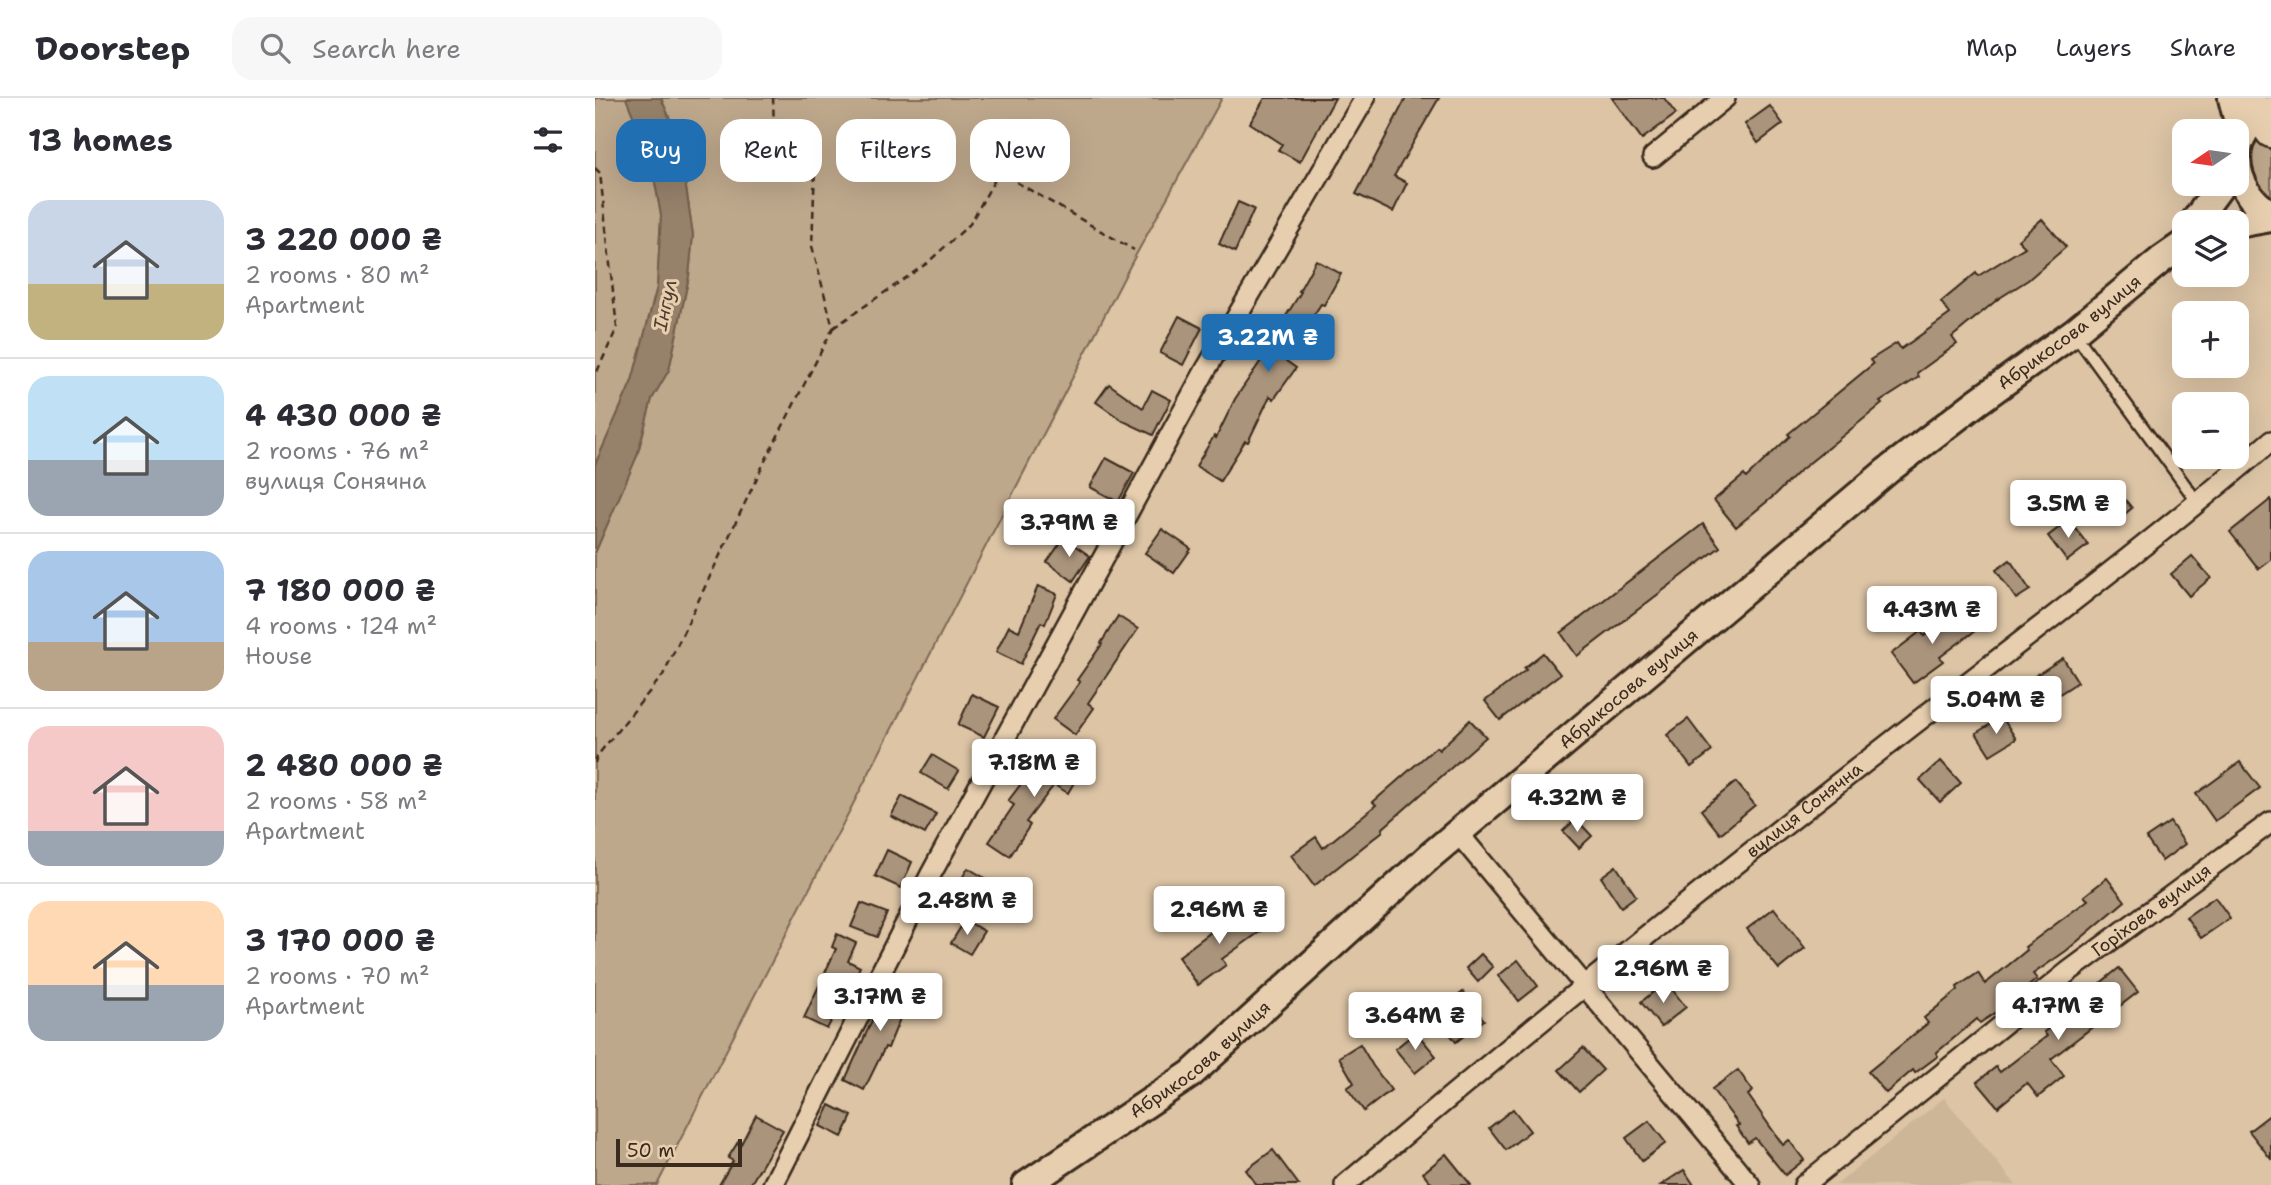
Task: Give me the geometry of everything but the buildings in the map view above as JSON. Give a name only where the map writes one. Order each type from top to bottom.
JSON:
[{"type":"street","points":[[773,1185],[937,862],[1205,371],[1365,98]]},
{"type":"street","points":[[1653,157],[1725,98]]},
{"type":"street","points":[[2232,98],[2237,119]]},
{"type":"street","points":[[2249,128],[2262,114]]},
{"type":"street","points":[[2249,195],[2271,216]]},
{"type":"street","points":[[2249,221],[2271,216]]},
{"type":"street","name":"Абрикосова вулиця","points":[[1026,1185],[1191,1074],[1458,832],[1887,471],[2074,332],[2172,251]]},
{"type":"street","name":"вулиця Сонячна","points":[[1345,1185],[1445,1100],[1843,779],[2198,503],[2271,441]]},
{"type":"street","name":"Горіхова вулиця","points":[[1804,1185],[2068,972],[2271,822]]},
{"type":"street","points":[[1458,832],[1750,1185]]},
{"type":"lane","points":[[2074,332],[2198,503]]},
{"type":"path","points":[[773,98],[774,131],[815,167],[812,246],[833,328]]},
{"type":"path","points":[[595,167],[600,173],[607,223],[617,328],[595,376]]},
{"type":"path","points":[[595,763],[597,755],[663,675],[764,463],[833,328],[926,264],[970,224],[999,172],[1134,250]]},
{"type":"shaded area","points":[[595,98],[626,98],[634,119],[616,119],[616,182],[655,182],[661,215],[657,287],[632,381],[595,465]]},
{"type":"shaded area","points":[[661,98],[1222,98],[1132,262],[657,1185],[595,1185],[595,553],[637,456],[652,399],[669,370],[689,276],[693,235],[685,182],[706,182],[706,119],[670,119]]},
{"type":"shaded area","points":[[2256,131],[2271,151],[2271,206],[2249,176],[2249,160]]},
{"type":"shaded area","points":[[1944,1098],[2016,1185],[1836,1185]]},
{"type":"water","points":[[626,98],[661,98],[670,119],[634,119]]},
{"type":"water","name":"Інгул","points":[[655,182],[685,182],[693,235],[689,276],[669,370],[652,399],[637,456],[595,553],[595,465],[632,381],[657,287],[661,215]]}]
